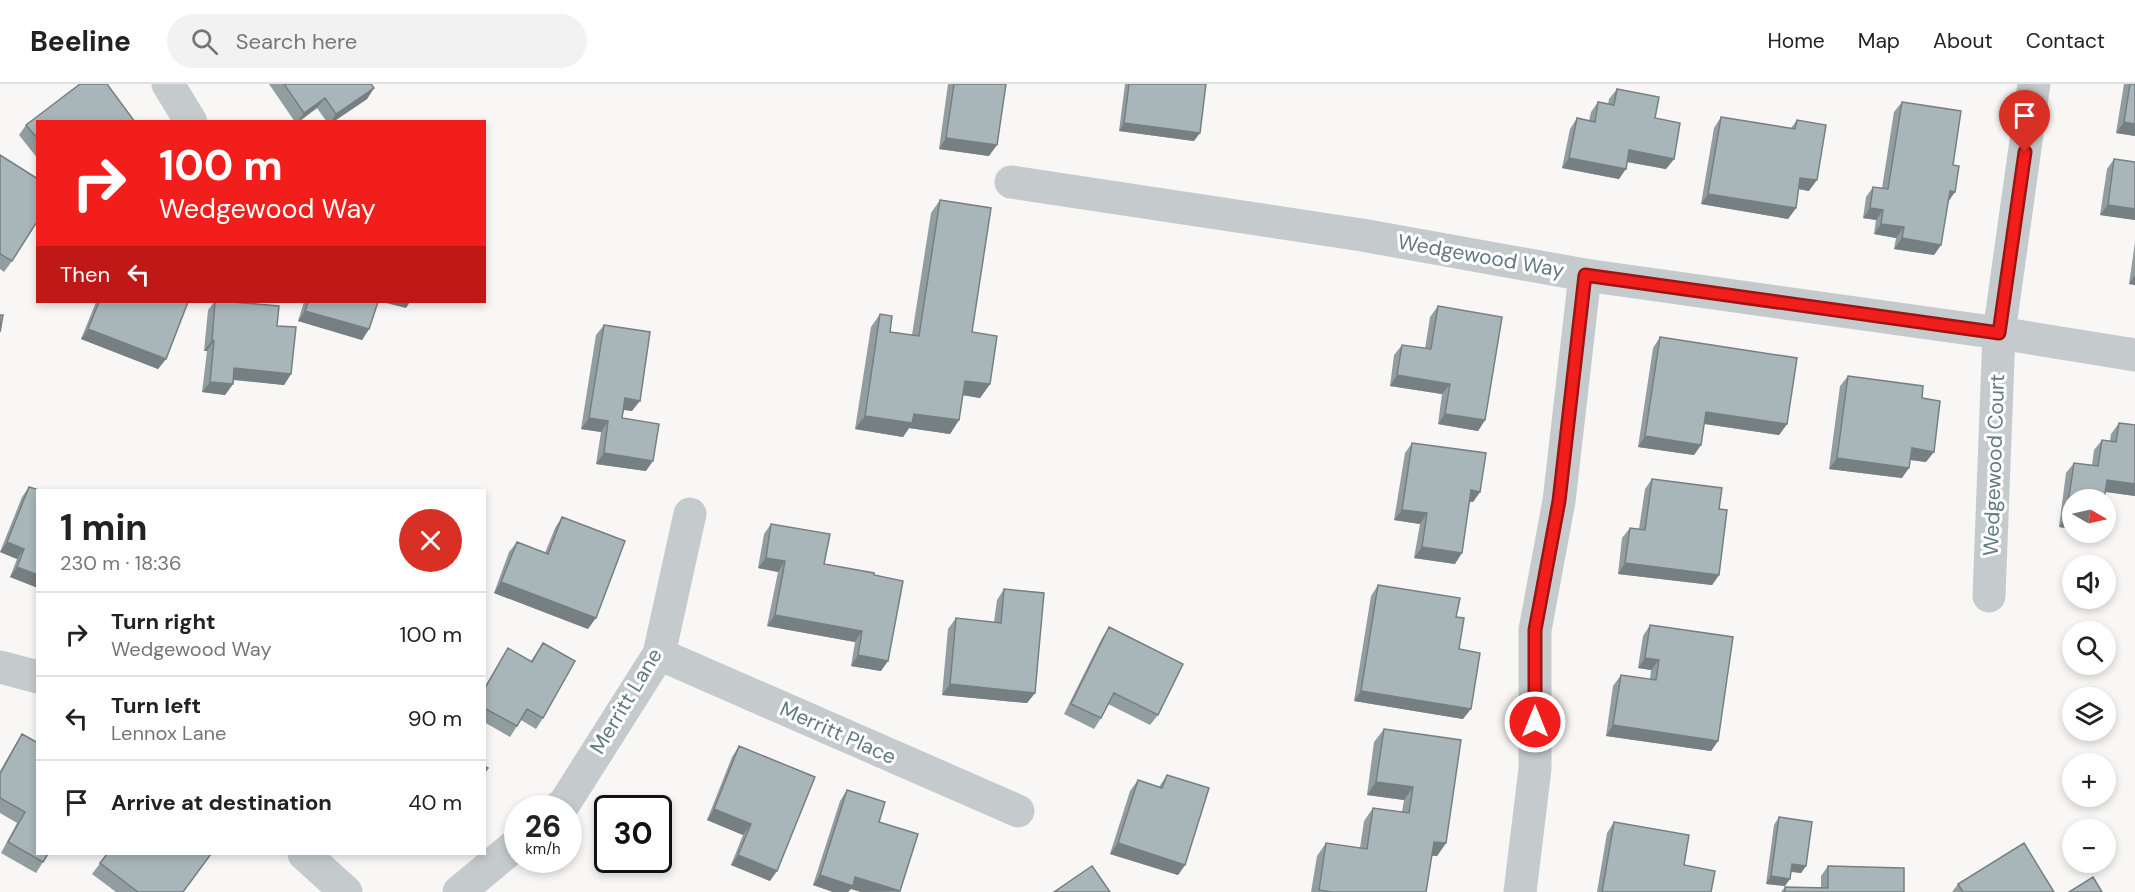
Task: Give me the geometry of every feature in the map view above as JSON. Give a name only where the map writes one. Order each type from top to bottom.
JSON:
[{"type":"street","points":[[168,84],[191,120]]},
{"type":"street","name":"Wedgewood Court","points":[[1989,596],[1999,333],[2034,84]]},
{"type":"street","name":"Wedgewood Way","points":[[1011,182],[1362,235],[1585,275],[1999,333],[2135,355]]},
{"type":"street","points":[[1520,892],[1535,769],[1535,630],[1559,501],[1585,275]]},
{"type":"street","name":"Merritt Lane","points":[[570,795],[659,654],[690,514]]},
{"type":"street","name":"Merritt Place","points":[[659,654],[1018,812]]},
{"type":"street","points":[[0,667],[36,676]]},
{"type":"street","points":[[305,855],[346,892]]},
{"type":"street","points":[[459,892],[504,855]]},
{"type":"building","points":[[80,84],[107,84],[134,120],[36,120],[36,137],[26,125]]},
{"type":"building","points":[[284,84],[371,84],[374,88],[336,114],[325,98],[304,113]]},
{"type":"building","points":[[954,84],[1006,84],[997,145],[946,138]]},
{"type":"building","points":[[1129,84],[1206,84],[1200,133],[1124,123]]},
{"type":"building","points":[[2130,84],[2135,84],[2135,124],[2124,122]]},
{"type":"building","points":[[1617,89],[1659,97],[1655,118],[1680,123],[1674,159],[1629,150],[1626,169],[1569,158],[1577,118],[1595,122],[1598,102],[1614,105]]},
{"type":"building","points":[[1902,102],[1961,111],[1953,165],[1959,166],[1955,192],[1950,191],[1941,245],[1902,238],[1904,227],[1881,224],[1883,210],[1870,208],[1873,187],[1888,189]]},
{"type":"building","points":[[1721,117],[1795,129],[1797,120],[1826,125],[1817,180],[1800,178],[1796,208],[1708,194]]},
{"type":"building","points":[[0,155],[36,178],[36,223],[12,261],[0,254]]},
{"type":"building","points":[[2114,159],[2135,162],[2135,209],[2108,205]]},
{"type":"building","points":[[940,200],[991,208],[972,332],[997,336],[990,384],[965,381],[959,420],[914,414],[912,423],[865,416],[880,314],[892,316],[890,332],[919,336]]},
{"type":"building","points":[[99,303],[188,303],[166,359],[88,329]]},
{"type":"building","points":[[215,303],[279,306],[277,326],[296,327],[291,374],[234,368],[233,384],[210,382],[214,341],[212,340]]},
{"type":"building","points":[[308,303],[378,303],[369,329],[305,311]]},
{"type":"building","points":[[1438,306],[1502,317],[1485,420],[1445,414],[1450,384],[1397,375],[1402,345],[1431,349]]},
{"type":"building","points":[[0,315],[3,315],[0,332]]},
{"type":"building","points":[[604,325],[650,332],[640,401],[625,398],[622,418],[659,424],[653,461],[604,453],[608,421],[589,418]]},
{"type":"building","points":[[1660,337],[1797,358],[1787,424],[1706,412],[1701,445],[1645,436]]},
{"type":"building","points":[[1848,376],[1923,386],[1922,398],[1940,401],[1934,452],[1912,448],[1909,468],[1837,458]]},
{"type":"building","points":[[2119,423],[2135,425],[2135,484],[2107,480],[2106,489],[2070,489],[2074,463],[2098,466],[2102,440],[2116,442]]},
{"type":"building","points":[[1412,443],[1486,453],[1480,492],[1471,490],[1462,553],[1422,547],[1427,513],[1402,510]]},
{"type":"building","points":[[1652,479],[1722,488],[1719,509],[1727,510],[1719,575],[1625,563],[1630,528],[1645,530]]},
{"type":"building","points":[[29,487],[36,489],[36,574],[17,567],[24,549],[7,542]]},
{"type":"building","points":[[562,517],[625,541],[596,618],[501,582],[517,542],[548,554]]},
{"type":"building","points":[[771,524],[830,534],[824,564],[903,581],[888,661],[858,655],[862,631],[775,615],[785,561],[766,558]]},
{"type":"building","points":[[1378,585],[1460,598],[1456,617],[1464,618],[1459,649],[1480,653],[1471,709],[1361,691]]},
{"type":"building","points":[[1004,589],[1044,593],[1035,693],[950,684],[956,618],[1001,623]]},
{"type":"building","points":[[1650,625],[1733,637],[1718,741],[1613,725],[1621,675],[1656,680],[1659,660],[1645,658]]},
{"type":"building","points":[[1109,627],[1183,664],[1158,715],[1114,693],[1101,718],[1071,704]]},
{"type":"building","points":[[543,643],[575,661],[543,718],[527,709],[517,726],[486,709],[486,686],[508,648],[532,662]]},
{"type":"building","points":[[1384,729],[1461,740],[1446,843],[1434,842],[1426,892],[1319,890],[1326,843],[1367,849],[1373,808],[1409,813],[1413,787],[1376,782]]},
{"type":"building","points":[[22,734],[36,742],[36,855],[47,855],[43,862],[8,842],[25,812],[0,798],[0,774]]},
{"type":"building","points":[[739,746],[815,777],[777,871],[738,855],[751,824],[714,809]]},
{"type":"building","points":[[1167,775],[1209,788],[1185,865],[1118,843],[1138,780],[1162,788]]},
{"type":"building","points":[[847,790],[885,802],[879,822],[918,834],[900,891],[855,877],[853,886],[820,875]]},
{"type":"building","points":[[1779,817],[1812,822],[1806,866],[1792,864],[1790,879],[1771,876]]},
{"type":"building","points":[[1614,822],[1689,835],[1684,865],[1715,871],[1711,892],[1602,892]]},
{"type":"building","points":[[2024,843],[2054,892],[1963,892],[1958,884]]},
{"type":"building","points":[[106,855],[210,855],[183,892],[138,892],[100,863]]},
{"type":"building","points":[[1092,866],[1110,892],[1054,892]]},
{"type":"building","points":[[1828,866],[1904,868],[1904,892],[1785,892],[1785,887],[1828,888]]},
{"type":"building","points":[[2093,877],[2102,892],[2069,892]]},
{"type":"route","points":[[1535,722],[1535,630],[1559,501],[1585,275],[1999,333],[2025,152]]}]
